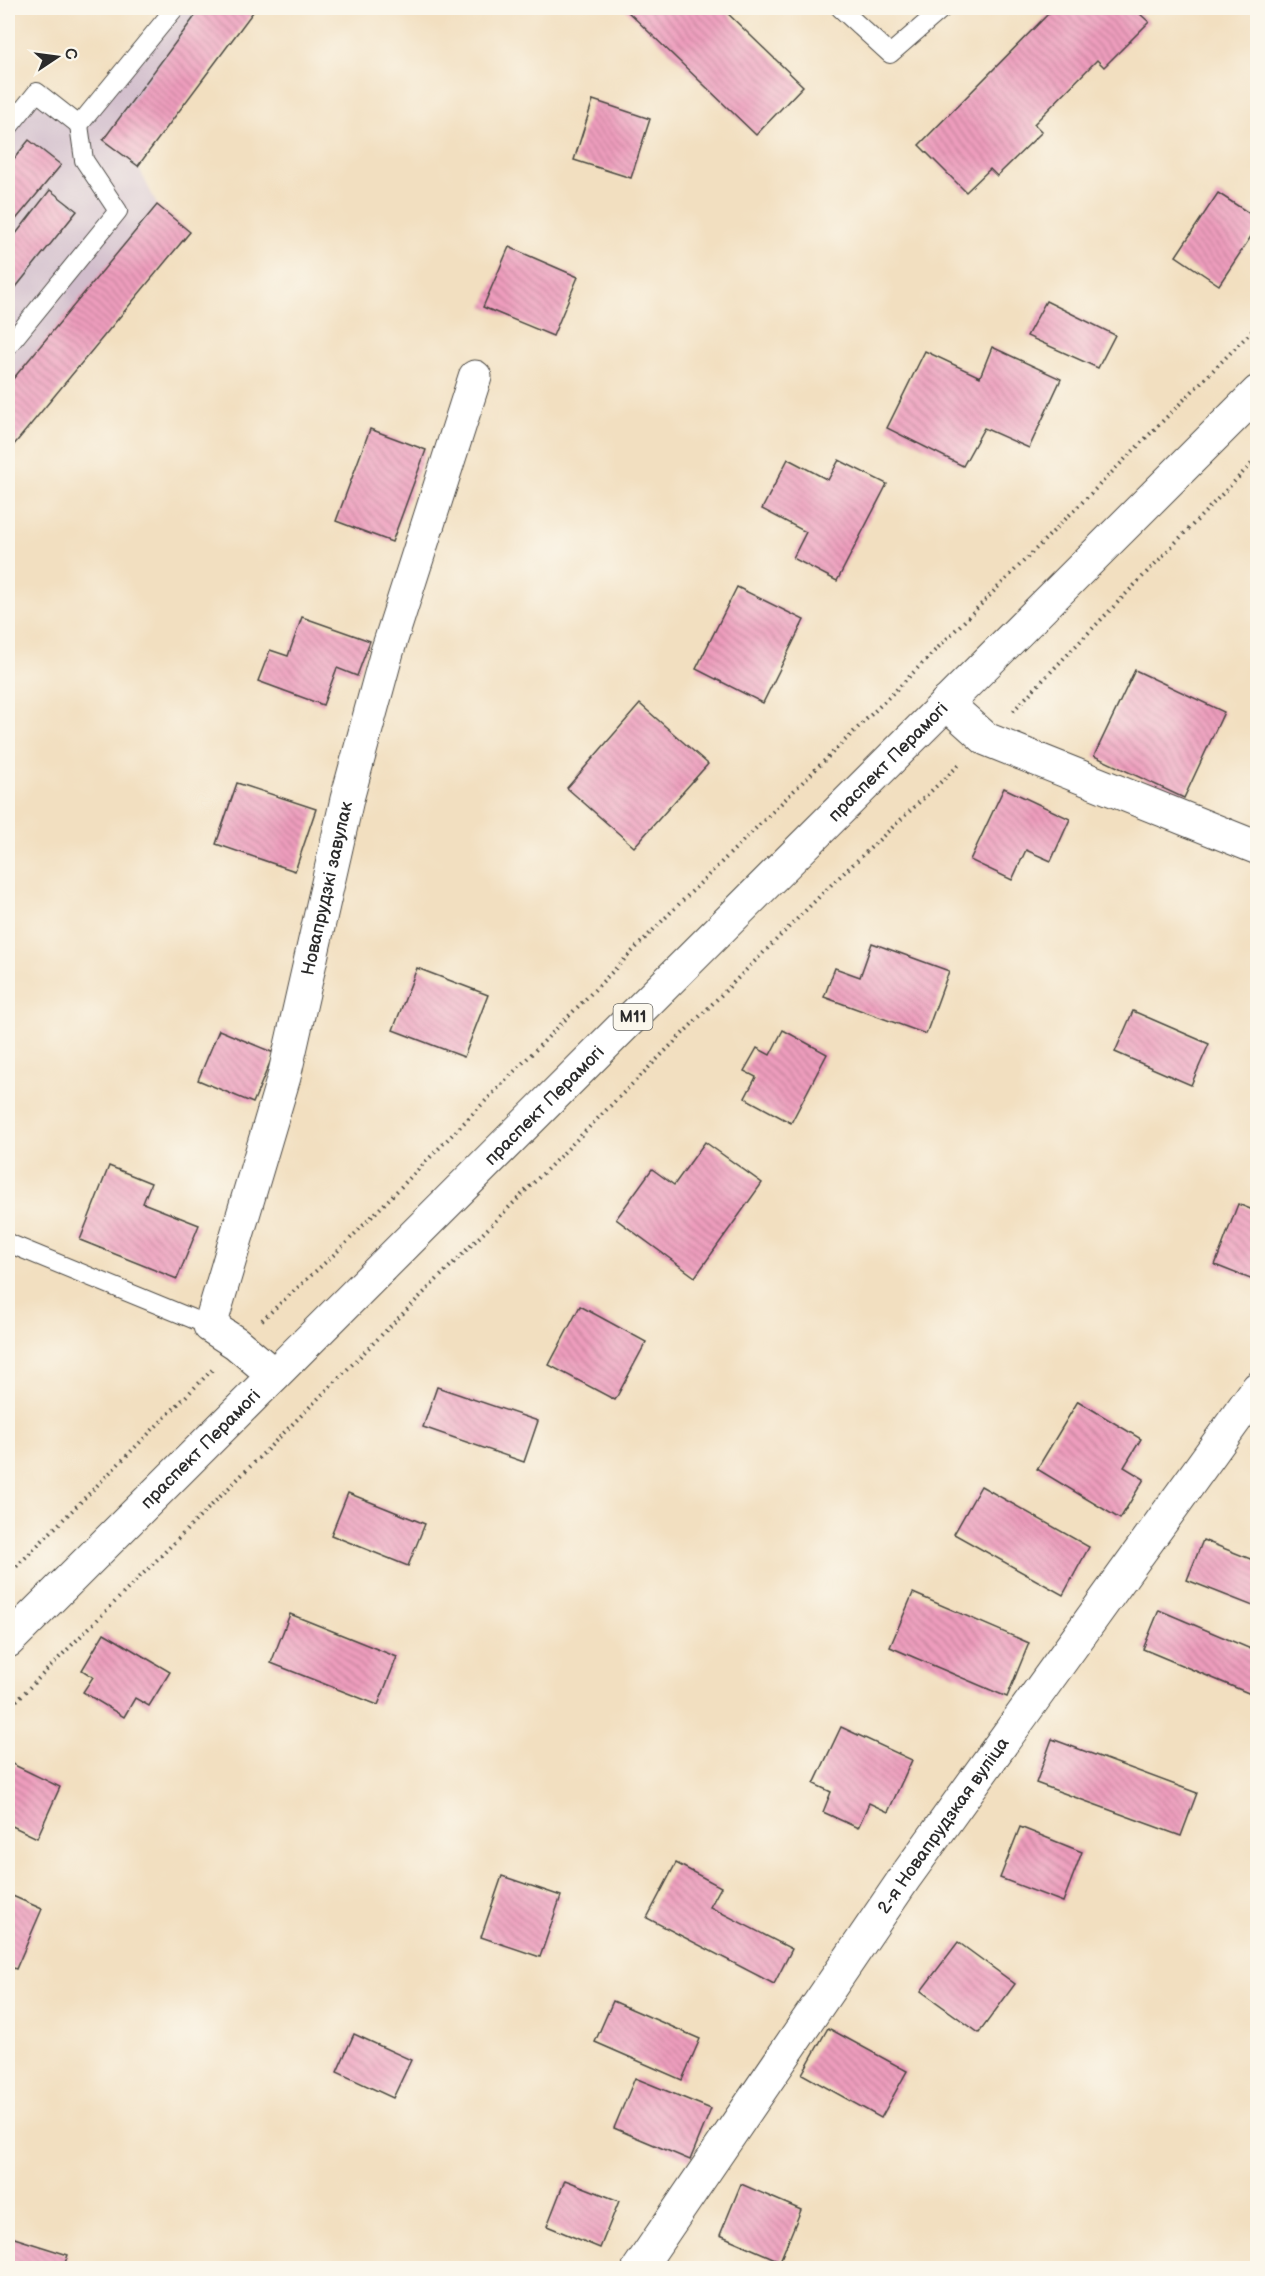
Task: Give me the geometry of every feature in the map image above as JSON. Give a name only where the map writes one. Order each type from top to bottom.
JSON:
[{"type":"street","name":"Новапрудзкі завулак","points":[[223,1334],[347,799],[387,652],[475,377]]},
{"type":"street","name":"праспект Перамогі","points":[[8,1641],[1257,392]]},
{"type":"street","points":[[946,703],[986,739],[1257,848]]},
{"type":"street","points":[[223,1334],[274,1375]]},
{"type":"street","name":"2-я Новапрудзкая вуліца","points":[[639,2268],[906,1876],[1257,1388]]},
{"type":"lane","points":[[79,125],[175,8]]},
{"type":"lane","points":[[840,8],[890,54],[943,8]]},
{"type":"lane","points":[[8,128],[37,92],[79,125],[84,160],[118,211],[8,346]]},
{"type":"lane","points":[[8,1243],[223,1334]]},
{"type":"path","points":[[8,1575],[196,1389],[223,1334],[339,1250],[663,920],[910,676],[1257,325]]},
{"type":"path","points":[[8,1709],[833,883],[986,739],[1257,457]]},
{"type":"shaded area","points":[[175,8],[256,8],[138,166],[157,205],[190,232],[8,452],[8,128],[37,92],[78,125]]},
{"type":"building","points":[[201,8],[256,8],[138,166],[103,140]]},
{"type":"building","points":[[624,8],[722,8],[803,86],[756,135]]},
{"type":"building","points":[[1054,8],[1146,8],[1140,14],[1149,22],[1104,67],[1097,60],[1034,124],[1042,132],[997,176],[990,169],[966,192],[919,145]]},
{"type":"building","points":[[593,100],[650,119],[631,178],[574,160]]},
{"type":"building","points":[[29,140],[61,165],[8,229],[8,166]]},
{"type":"building","points":[[50,190],[77,211],[8,297],[8,244]]},
{"type":"building","points":[[1218,193],[1258,219],[1258,226],[1219,285],[1176,256]]},
{"type":"building","points":[[157,205],[190,232],[8,452],[8,385]]},
{"type":"building","points":[[509,247],[578,277],[553,336],[483,307]]},
{"type":"building","points":[[1046,301],[1115,335],[1098,368],[1027,336]]},
{"type":"building","points":[[992,347],[1061,379],[1029,448],[984,428],[963,466],[887,428],[925,351],[980,377]]},
{"type":"building","points":[[370,429],[426,450],[392,542],[336,521]]},
{"type":"building","points":[[788,459],[828,480],[839,460],[887,484],[837,581],[793,558],[806,532],[762,509]]},
{"type":"building","points":[[737,587],[804,620],[763,703],[696,669]]},
{"type":"building","points":[[302,617],[370,641],[357,676],[337,668],[323,705],[258,681],[270,650],[288,656]]},
{"type":"building","points":[[1135,670],[1224,712],[1184,798],[1094,756]]},
{"type":"building","points":[[640,704],[708,764],[634,847],[567,788]]},
{"type":"building","points":[[237,783],[316,809],[295,871],[216,844]]},
{"type":"building","points":[[1004,788],[1070,819],[1051,861],[1026,850],[1012,880],[970,860]]},
{"type":"building","points":[[872,943],[949,971],[926,1034],[824,997],[835,968],[860,977]]},
{"type":"building","points":[[417,968],[488,995],[464,1057],[393,1030]]},
{"type":"building","points":[[1133,1011],[1209,1044],[1191,1085],[1115,1052]]},
{"type":"building","points":[[219,1030],[274,1053],[253,1103],[198,1080]]},
{"type":"building","points":[[783,1030],[827,1054],[791,1123],[745,1098],[756,1077],[744,1071],[757,1048],[770,1055]]},
{"type":"building","points":[[705,1142],[762,1183],[695,1277],[616,1219],[652,1169],[674,1185]]},
{"type":"building","points":[[109,1166],[151,1183],[143,1203],[199,1225],[177,1279],[80,1240]]},
{"type":"building","points":[[1238,1204],[1258,1212],[1258,1282],[1215,1265]]},
{"type":"building","points":[[580,1306],[646,1342],[615,1400],[549,1365]]},
{"type":"building","points":[[437,1387],[538,1421],[524,1462],[423,1427]]},
{"type":"building","points":[[1078,1401],[1141,1439],[1124,1467],[1144,1479],[1120,1519],[1037,1469]]},
{"type":"building","points":[[981,1486],[1089,1547],[1063,1595],[954,1534]]},
{"type":"building","points":[[348,1493],[425,1524],[408,1566],[331,1535]]},
{"type":"building","points":[[1203,1540],[1258,1562],[1258,1608],[1187,1580]]},
{"type":"building","points":[[913,1593],[1029,1643],[1007,1697],[890,1647]]},
{"type":"building","points":[[1159,1610],[1258,1652],[1258,1697],[1143,1649]]},
{"type":"building","points":[[290,1614],[397,1657],[378,1705],[271,1663]]},
{"type":"building","points":[[104,1633],[170,1672],[149,1706],[135,1698],[124,1717],[83,1692],[93,1677],[82,1670]]},
{"type":"building","points":[[841,1727],[912,1760],[888,1812],[869,1803],[858,1828],[823,1812],[831,1792],[814,1784]]},
{"type":"building","points":[[1052,1739],[1197,1793],[1181,1836],[1036,1783]]},
{"type":"building","points":[[8,1762],[60,1787],[37,1838],[8,1824]]},
{"type":"building","points":[[1020,1827],[1082,1852],[1063,1902],[1000,1878]]},
{"type":"building","points":[[676,1863],[721,1887],[710,1907],[792,1949],[774,1984],[647,1918]]},
{"type":"building","points":[[502,1876],[561,1896],[540,1957],[481,1937]]},
{"type":"building","points":[[8,1894],[42,1909],[16,1969],[8,1966]]},
{"type":"building","points":[[958,1942],[1015,1984],[979,2033],[921,1991]]},
{"type":"building","points":[[613,2001],[700,2039],[682,2080],[595,2042]]},
{"type":"building","points":[[828,2028],[907,2071],[881,2118],[802,2074]]},
{"type":"building","points":[[354,2034],[411,2060],[393,2098],[337,2072]]},
{"type":"building","points":[[635,2078],[711,2109],[690,2160],[614,2128]]},
{"type":"building","points":[[565,2180],[619,2201],[600,2248],[547,2226]]},
{"type":"building","points":[[741,2184],[801,2210],[780,2261],[720,2235]]},
{"type":"building","points":[[8,2236],[68,2255],[63,2268],[8,2268]]}]
